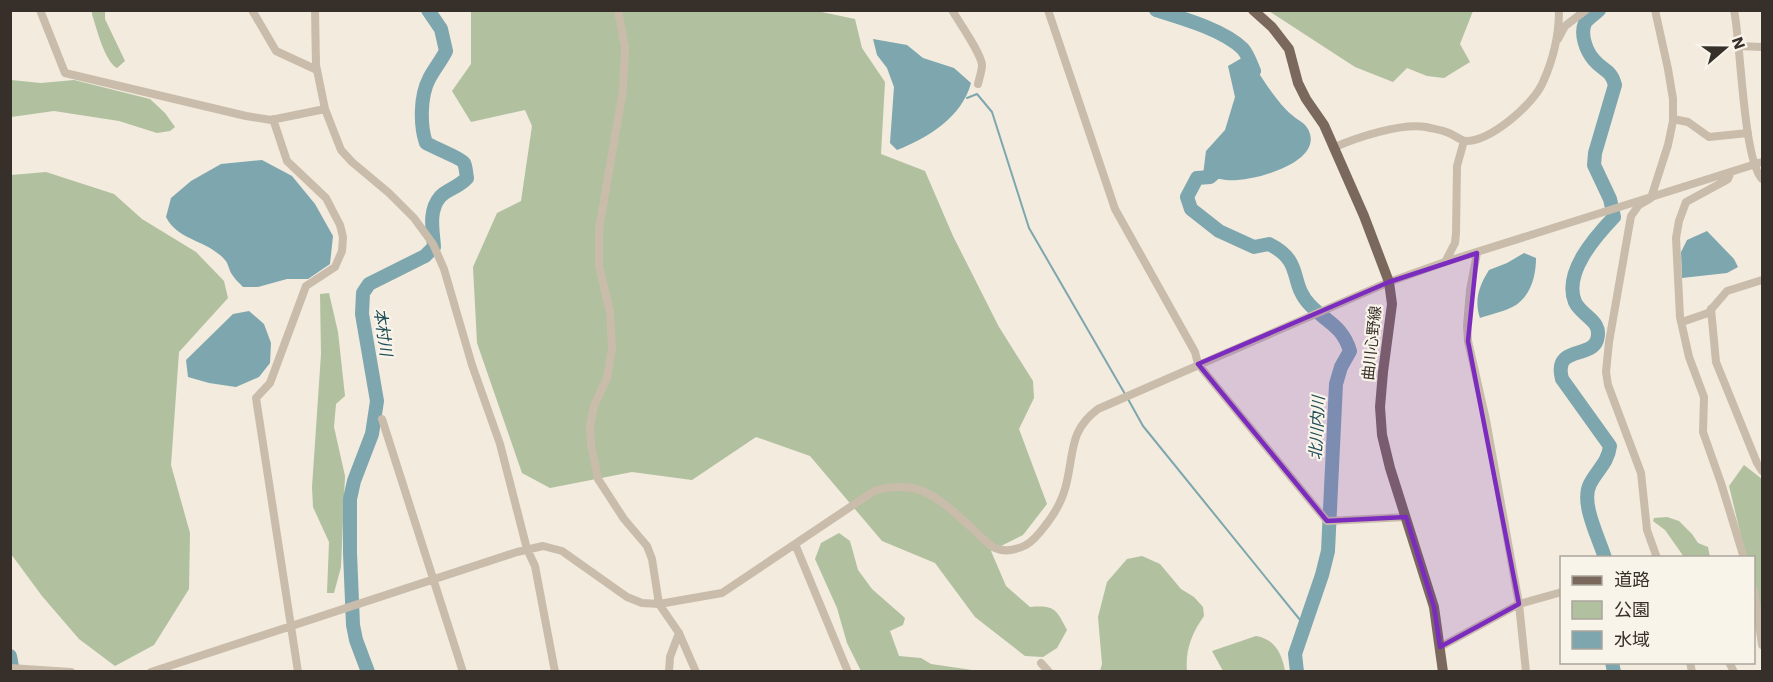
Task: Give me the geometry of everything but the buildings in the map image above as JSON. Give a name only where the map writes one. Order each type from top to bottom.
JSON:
[{"type":"main road","name":"曲川心野線","points":[[1253,10],[1272,27],[1289,49],[1298,83],[1324,126],[1364,216],[1389,282],[1392,304],[1380,407],[1382,435],[1434,607],[1443,672]]},
{"type":"street","points":[[40,10],[65,73],[246,116],[273,119],[326,109]]},
{"type":"street","points":[[252,10],[276,51],[317,70]]},
{"type":"street","points":[[315,10],[317,70],[326,109],[341,150],[414,218],[433,244],[444,269],[472,365],[500,444],[527,549],[535,566],[555,672]]},
{"type":"street","points":[[618,10],[625,48],[623,90],[599,229],[599,266],[610,312],[612,348],[607,378],[594,406],[590,426],[598,479],[624,519],[647,546],[652,559],[659,604],[679,633],[696,672]]},
{"type":"street","points":[[952,10],[980,56],[982,66],[978,84]]},
{"type":"street","points":[[1048,10],[1115,209],[1195,352],[1198,364],[1327,521],[1406,517]]},
{"type":"street","points":[[1333,148],[1356,139],[1415,127],[1447,133],[1464,141],[1481,138],[1502,127],[1533,97],[1542,84],[1553,56],[1559,10]]},
{"type":"street","points":[[1554,45],[1565,26],[1586,10]]},
{"type":"street","points":[[1655,10],[1668,69],[1673,119],[1668,145],[1651,198],[1639,205],[1631,216],[1612,320],[1606,372],[1608,386],[1641,473],[1647,530],[1656,556]]},
{"type":"street","points":[[1734,10],[1748,133],[1759,164],[1759,176],[1762,179]]},
{"type":"street","points":[[1738,46],[1762,47]]},
{"type":"street","points":[[273,119],[287,160],[326,198],[340,225],[343,237],[342,251],[335,267],[306,286],[270,383],[256,398],[298,672]]},
{"type":"street","points":[[1673,119],[1688,122],[1709,136],[1748,133]]},
{"type":"street","points":[[1445,262],[1455,243],[1457,166],[1464,141]]},
{"type":"street","points":[[151,672],[527,549],[543,546],[561,551],[627,597],[642,603],[659,604],[722,592],[874,492],[887,487],[901,486],[926,492],[994,548],[1006,551],[1018,549],[1031,542],[1060,504],[1067,482],[1073,441],[1086,418],[1098,409],[1389,282],[1445,262],[1759,164]]},
{"type":"street","points":[[1730,174],[1728,179],[1686,202],[1676,238],[1682,321],[1689,357],[1704,397],[1702,432],[1721,483],[1743,556]]},
{"type":"street","points":[[1477,253],[1470,290],[1468,341],[1486,420],[1520,604],[1526,672]]},
{"type":"street","points":[[1682,321],[1708,313],[1727,291],[1762,280]]},
{"type":"street","points":[[1711,309],[1716,362],[1762,471]]},
{"type":"street","points":[[382,419],[463,672]]},
{"type":"street","points":[[795,544],[849,672]]},
{"type":"street","points":[[1440,647],[1520,604],[1560,593]]},
{"type":"street","points":[[1755,597],[1762,645]]},
{"type":"street","points":[[669,672],[670,657],[679,633]]},
{"type":"street","points":[[1041,663],[1049,672]]},
{"type":"street","points":[[10,668],[71,672]]},
{"type":"highlighted area","points":[[1477,253],[1468,341],[1519,604],[1440,647],[1434,607],[1406,517],[1327,521],[1198,364],[1389,282]]},
{"type":"green space","points":[[812,10],[855,19],[862,48],[885,82],[881,154],[925,171],[953,236],[999,327],[1033,381],[1034,398],[1019,429],[1047,504],[1023,535],[991,551],[1006,586],[1030,607],[1045,607],[1054,610],[1067,630],[1057,648],[1043,657],[1025,656],[975,617],[935,563],[882,541],[810,456],[756,437],[692,480],[632,472],[550,488],[522,473],[477,343],[473,267],[497,213],[521,201],[532,126],[525,110],[471,122],[452,91],[471,64],[471,11]]},
{"type":"green space","points":[[92,11],[105,11],[105,19],[125,61],[117,68],[105,52]]},
{"type":"green space","points":[[1269,11],[1473,11],[1460,44],[1470,62],[1444,78],[1427,76],[1407,68],[1393,82],[1355,67]]},
{"type":"green space","points":[[11,80],[41,83],[74,80],[150,99],[165,113],[175,127],[170,131],[157,133],[119,121],[54,111],[11,117]]},
{"type":"green space","points":[[46,172],[114,194],[142,219],[196,252],[224,281],[228,298],[179,352],[171,465],[190,533],[189,589],[154,645],[115,666],[79,639],[42,596],[11,554],[11,175]]},
{"type":"green space","points":[[329,293],[338,332],[345,396],[336,404],[334,427],[345,476],[341,567],[334,593],[327,593],[329,542],[313,507],[312,487],[321,354],[320,294]]},
{"type":"green space","points":[[1744,465],[1762,479],[1762,615],[1755,585],[1755,556],[1746,556],[1729,486]]},
{"type":"green space","points":[[1667,517],[1679,521],[1698,543],[1708,547],[1710,556],[1683,556],[1665,530],[1653,521],[1654,518]]},
{"type":"green space","points":[[839,533],[850,541],[858,570],[872,589],[905,618],[903,625],[890,631],[899,656],[921,658],[931,664],[979,671],[861,671],[847,643],[837,608],[815,559],[821,543]]},
{"type":"green space","points":[[1142,556],[1160,564],[1181,589],[1194,597],[1203,607],[1204,616],[1188,649],[1187,671],[1100,671],[1102,664],[1098,617],[1107,582],[1127,559]]},
{"type":"green space","points":[[1256,636],[1268,640],[1277,648],[1285,671],[1223,671],[1212,651]]},
{"type":"water","points":[[873,39],[907,45],[923,58],[954,68],[971,83],[967,95],[952,116],[932,132],[897,150],[890,143],[894,87],[887,68],[877,55]]},
{"type":"water","points":[[1247,55],[1280,103],[1307,127],[1310,134],[1310,145],[1304,155],[1293,163],[1264,175],[1223,180],[1203,175],[1206,151],[1225,130],[1235,97],[1228,66]]},
{"type":"water","points":[[262,160],[292,176],[315,204],[333,236],[330,264],[308,279],[287,279],[258,287],[243,287],[218,253],[185,236],[171,225],[166,217],[171,198],[191,181],[221,164]]},
{"type":"water","points":[[1707,231],[1734,259],[1738,267],[1727,273],[1682,278],[1681,252],[1687,240]]},
{"type":"water","points":[[1524,253],[1536,258],[1534,277],[1526,295],[1516,305],[1504,311],[1480,318],[1477,305],[1478,293],[1489,270]]},
{"type":"water","points":[[249,311],[264,324],[271,343],[270,363],[259,377],[236,387],[188,377],[186,360],[233,314]]},
{"type":"waterway","name":"本村川","points":[[368,672],[353,625],[350,553],[350,499],[354,481],[372,434],[377,401],[362,314],[363,293],[369,284],[425,256],[434,247],[432,221],[436,203],[440,197],[467,178],[466,168],[462,161],[426,143],[424,136],[422,111],[426,86],[446,51],[441,29],[428,10]]},
{"type":"waterway","name":"北川内川","points":[[1156,10],[1202,25],[1235,42],[1243,49],[1254,71]]},
{"type":"waterway","points":[[1599,10],[1586,21],[1583,32],[1591,56],[1609,73],[1615,85],[1595,153],[1594,165],[1610,199],[1614,217],[1590,245],[1573,279],[1572,291],[1575,302],[1595,323],[1598,333],[1597,340],[1588,349],[1568,357],[1563,361],[1561,368],[1562,379],[1610,446],[1605,462],[1590,484],[1587,501],[1604,556]]},
{"type":"waterway","points":[[967,98],[977,94],[992,112],[1029,228],[1125,394]]},
{"type":"waterway","name":"北川内川","points":[[1224,165],[1210,177],[1197,178],[1187,197],[1191,209],[1219,231],[1254,247],[1269,244],[1288,258],[1303,297],[1343,335],[1350,351],[1341,367],[1336,384],[1328,551],[1295,654],[1297,672]]},
{"type":"waterway","points":[[1128,399],[1143,426],[1305,626]]},
{"type":"waterway","points":[[10,656],[13,672]]},
{"type":"waterway","points":[[1612,664],[1614,672]]}]
